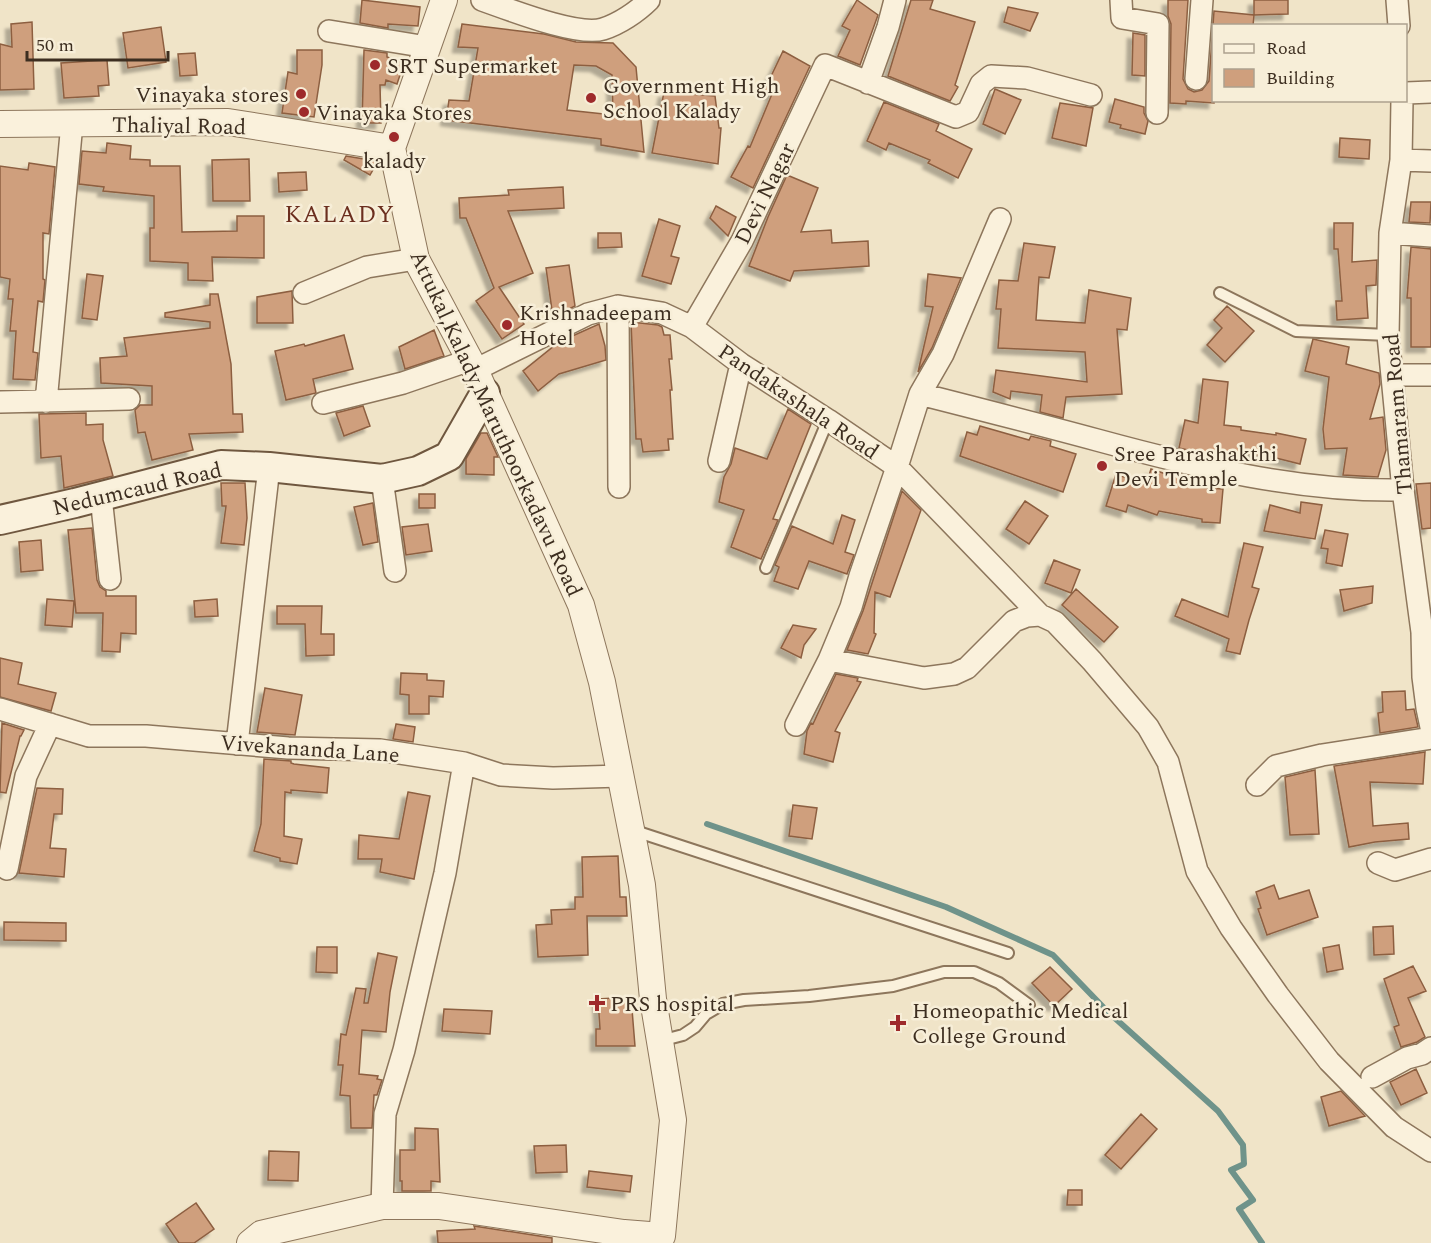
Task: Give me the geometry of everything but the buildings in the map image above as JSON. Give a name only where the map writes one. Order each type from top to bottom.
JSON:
[{"type":"main road","name":"Nedumcaud Road","points":[[0,520],[101,497],[221,465],[269,467],[382,479],[418,471],[449,456],[477,374]]},
{"type":"street","points":[[392,148],[444,0]]},
{"type":"street","points":[[482,0],[576,30],[601,30],[640,9],[650,0]]},
{"type":"street","points":[[868,83],[895,0]]},
{"type":"street","points":[[1121,0],[1122,18],[1158,24],[1157,113]]},
{"type":"street","points":[[1196,79],[1206,44],[1202,0]]},
{"type":"street","points":[[1397,0],[1399,24]]},
{"type":"street","points":[[329,31],[427,47]]},
{"type":"street","name":"Devi Nagar","points":[[692,327],[742,241],[825,65],[956,117],[968,112],[981,84],[991,76],[1027,78],[1091,95]]},
{"type":"street","points":[[1407,93],[1431,92]]},
{"type":"street","name":"Thamaram Road","points":[[1402,102],[1401,160],[1390,233],[1388,335],[1403,490],[1427,654],[1425,698],[1431,727]]},
{"type":"street","name":"Thaliyal Road","points":[[0,124],[228,122],[392,148]]},
{"type":"street","points":[[46,402],[72,123]]},
{"type":"street","name":"Attukal,Kalady,Maruthoorkadavu Road","points":[[392,148],[416,259],[477,374],[581,605],[602,682],[642,885],[653,999],[673,1120],[660,1240]]},
{"type":"street","points":[[1401,160],[1431,160]]},
{"type":"street","name":"Pandakashala Road","points":[[323,403],[403,383],[477,374],[588,314],[618,306],[662,313],[692,327],[741,364],[897,467],[920,394],[943,354],[1000,219]]},
{"type":"street","points":[[1390,233],[1431,236]]},
{"type":"street","points":[[304,293],[367,267],[416,259]]},
{"type":"street","points":[[618,306],[619,487]]},
{"type":"street","points":[[719,461],[741,364]]},
{"type":"street","points":[[1392,375],[1431,375]]},
{"type":"street","points":[[920,394],[1158,457],[1300,483],[1346,488],[1403,490]]},
{"type":"street","points":[[0,402],[129,399]]},
{"type":"street","points":[[237,744],[269,467]]},
{"type":"street","points":[[796,725],[829,660],[851,607],[897,467],[1040,615],[1055,622],[1148,727],[1168,762],[1197,871],[1231,928],[1278,995],[1329,1061],[1394,1127],[1431,1150]]},
{"type":"street","points":[[382,479],[395,571]]},
{"type":"street","points":[[101,497],[110,579]]},
{"type":"street","points":[[829,660],[924,678],[945,675],[967,668],[1014,621],[1027,615],[1040,615]]},
{"type":"street","name":"Vivekananda Lane","points":[[0,709],[89,736],[146,736],[288,748],[380,750],[464,763],[501,775],[553,778],[621,777]]},
{"type":"street","points":[[7,869],[26,776],[50,724]]},
{"type":"street","points":[[1257,785],[1275,766],[1322,755],[1431,738]]},
{"type":"street","points":[[382,1206],[385,1114],[404,1050],[445,873],[464,763]]},
{"type":"street","points":[[1378,863],[1395,870],[1431,859]]},
{"type":"street","points":[[1372,1077],[1431,1048]]},
{"type":"street","points":[[250,1243],[261,1234],[382,1206],[440,1206],[660,1240]]},
{"type":"lane","points":[[1220,293],[1296,331],[1388,335]]},
{"type":"lane","points":[[766,568],[828,420]]},
{"type":"lane","points":[[632,829],[1008,953]]},
{"type":"lane","points":[[660,1041],[683,1035],[695,1028],[706,1014],[723,1004],[894,986],[944,972],[974,972],[999,983],[1029,1005]]},
{"type":"waterway","points":[[707,824],[946,907],[1053,955],[1107,1011],[1218,1111],[1243,1145],[1244,1164],[1231,1170],[1253,1200],[1239,1209],[1262,1243]]},
{"type":"place","name":"SRT Supermarket","points":[[375,65]]},
{"type":"place","name":"Vinayaka stores","points":[[301,94]]},
{"type":"place","name":"Government High School Kalady","points":[[591,98]]},
{"type":"place","name":"Vinayaka Stores","points":[[304,112]]},
{"type":"place","name":"kalady","points":[[394,137]]},
{"type":"place","name":"Krishnadeepam Hotel","points":[[507,325]]},
{"type":"place","name":"Sree Parashakthi Devi Temple","points":[[1102,466]]},
{"type":"place","name":"PRS hospital","points":[[597,1003]]},
{"type":"place","name":"Homeopathic Medical College Ground","points":[[898,1023]]},
{"type":"district","name":"KALADY","points":[[340,214]]}]
